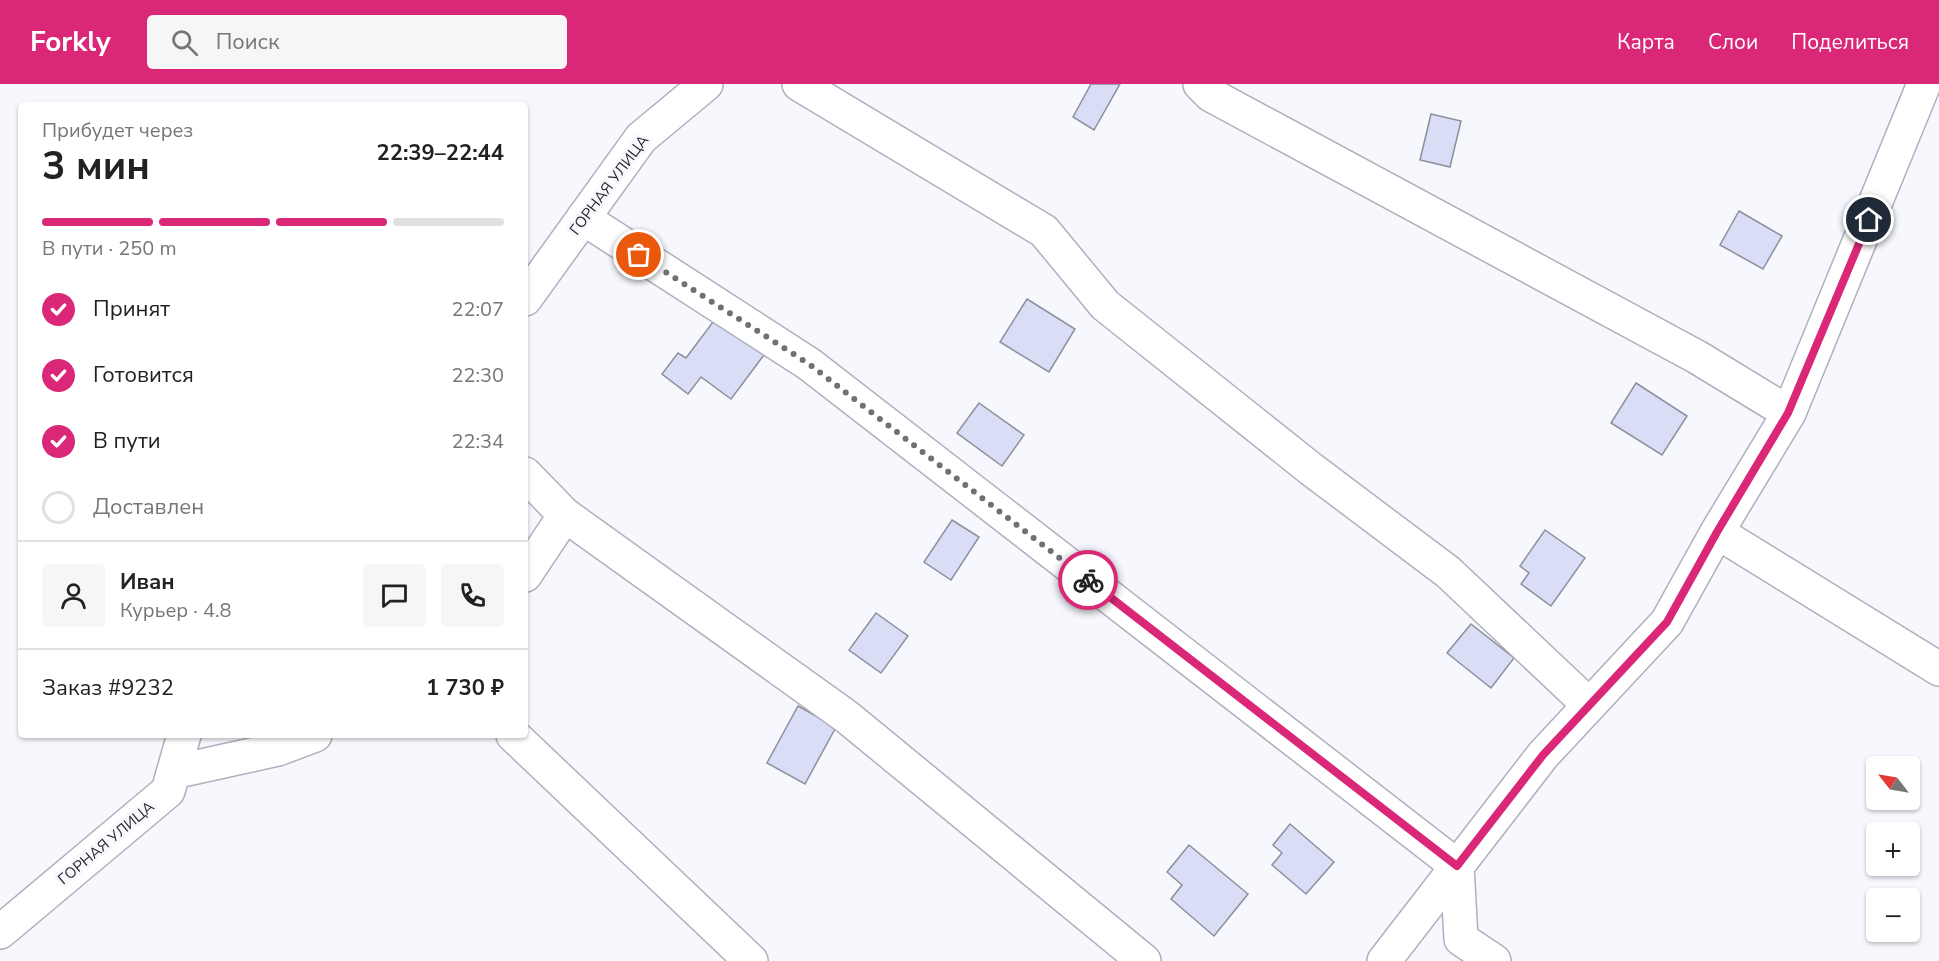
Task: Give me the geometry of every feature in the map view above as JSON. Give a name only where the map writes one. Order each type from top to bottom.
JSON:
[{"type":"street","name":"ГОРНАЯ УЛИЦА","points":[[528,295],[641,138],[706,84]]},
{"type":"street","points":[[799,84],[1044,231],[1105,305],[1311,469],[1448,572],[1589,705]]},
{"type":"street","points":[[1200,84],[1211,95],[1697,357],[1788,413]]},
{"type":"street","points":[[1384,961],[1543,755],[1667,622],[1717,532],[1788,413],[1923,86]]},
{"type":"street","points":[[583,218],[809,364],[1457,866],[1461,939],[1494,961]]},
{"type":"street","points":[[528,477],[565,515],[847,717],[1144,961]]},
{"type":"street","points":[[528,570],[565,515]]},
{"type":"street","points":[[1717,532],[1939,669]]},
{"type":"street","name":"ГОРНАЯ УЛИЦА","points":[[0,932],[168,791],[183,738]]},
{"type":"street","points":[[174,772],[278,749],[307,738]]},
{"type":"street","points":[[516,738],[751,961]]},
{"type":"building","points":[[1091,84],[1120,84],[1094,130],[1073,117]]},
{"type":"building","points":[[1431,114],[1461,121],[1450,167],[1420,160]]},
{"type":"building","points":[[1739,211],[1782,236],[1763,269],[1720,245]]},
{"type":"building","points":[[1027,299],[1075,329],[1049,372],[1000,342]]},
{"type":"building","points":[[716,318],[764,355],[731,399],[701,377],[688,394],[662,374],[678,353],[686,358]]},
{"type":"building","points":[[1636,383],[1687,416],[1662,455],[1611,423]]},
{"type":"building","points":[[979,403],[1024,435],[1002,466],[957,433]]},
{"type":"building","points":[[952,520],[979,537],[951,580],[924,562]]},
{"type":"building","points":[[1545,530],[1585,558],[1551,606],[1521,584],[1529,573],[1520,566]]},
{"type":"building","points":[[876,613],[908,636],[881,673],[849,650]]},
{"type":"building","points":[[1471,624],[1514,658],[1491,688],[1447,653]]},
{"type":"building","points":[[798,706],[836,727],[805,784],[767,763]]},
{"type":"building","points":[[1290,824],[1334,862],[1306,894],[1272,865],[1282,853],[1273,845]]},
{"type":"building","points":[[1189,845],[1248,894],[1214,936],[1171,899],[1182,885],[1167,872]]},
{"type":"way so far","points":[[639,255],[809,364],[1088,580]]},
{"type":"route","points":[[1088,580],[1457,866],[1543,755],[1667,622],[1717,532],[1788,413],[1869,220]]}]
